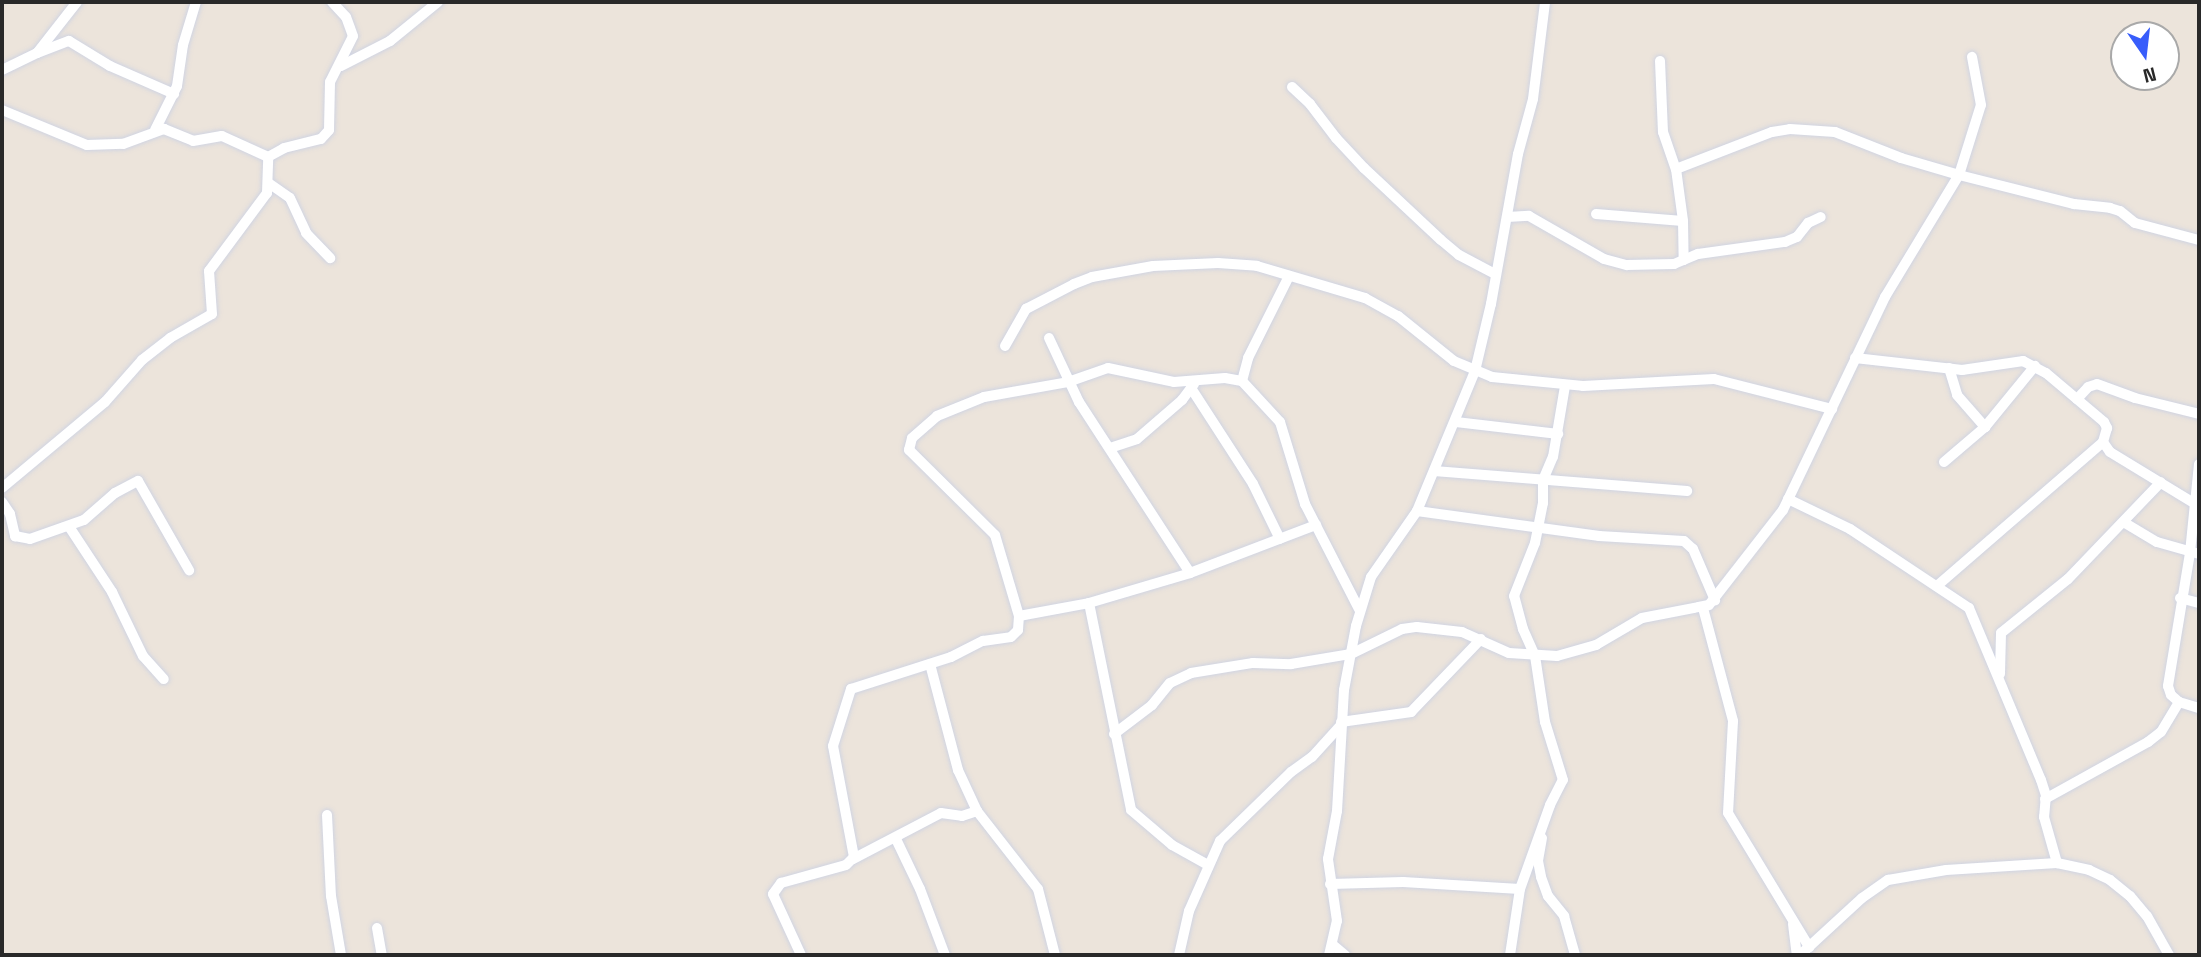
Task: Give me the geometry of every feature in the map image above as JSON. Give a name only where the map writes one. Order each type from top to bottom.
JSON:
[{"type":"street","points":[[37,53],[77,2]]},
{"type":"street","points":[[159,130],[161,118],[174,94],[183,45],[196,2]]},
{"type":"street","points":[[268,157],[284,148],[313,142],[325,136],[331,122],[328,92],[351,44],[352,28],[332,2]]},
{"type":"street","points":[[341,66],[390,41],[438,2]]},
{"type":"street","points":[[1329,955],[1337,921],[1328,859],[1337,811],[1341,723],[1359,609],[1371,577],[1417,511],[1475,371],[1518,154],[1532,99],[1545,2]]},
{"type":"street","points":[[2,70],[69,40],[110,66],[174,94]]},
{"type":"street","points":[[1114,734],[1152,705],[1170,683],[1184,675],[1253,663],[1291,664],[1351,654],[1409,628],[1462,632],[1509,653],[1558,656],[1583,650],[1654,614],[1703,608],[1715,600],[1770,530],[1788,499],[1855,358],[1910,253],[1959,175],[1981,105],[1972,57]]},
{"type":"street","points":[[1660,61],[1663,132],[1676,169],[1684,221],[1684,260]]},
{"type":"street","points":[[1292,87],[1310,104],[1364,168],[1441,240],[1459,255],[1495,274]]},
{"type":"street","points":[[2,110],[87,145],[123,144],[159,130],[193,141],[222,136],[268,157]]},
{"type":"street","points":[[1676,169],[1760,135],[1790,129],[1849,135],[1887,153],[1959,175],[2074,204],[2110,208],[2120,211],[2136,223],[2199,240]]},
{"type":"street","points":[[2,488],[105,402],[142,360],[170,338],[212,314],[209,271],[267,193],[270,184],[268,157]]},
{"type":"street","points":[[270,184],[290,198],[306,233],[330,258]]},
{"type":"street","points":[[1597,214],[1684,221]]},
{"type":"street","points":[[1507,217],[1522,215],[1538,219],[1615,264],[1674,264],[1698,254],[1785,242],[1797,237],[1808,223],[1821,217]]},
{"type":"street","points":[[1005,346],[1026,309],[1050,294],[1092,277],[1195,262],[1257,266],[1382,305],[1441,352],[1492,377],[1565,386],[1664,384],[1714,379],[1832,409]]},
{"type":"street","points":[[1242,382],[1248,358],[1289,276]]},
{"type":"street","points":[[1049,338],[1068,382],[1190,573]]},
{"type":"street","points":[[1855,358],[1968,370],[2018,360],[2035,366],[2105,422],[2107,428],[2103,443],[1938,585]]},
{"type":"street","points":[[1944,462],[1985,427],[2035,366]]},
{"type":"street","points":[[853,859],[833,746],[848,697],[855,685],[930,664],[983,641],[1014,635],[1019,616],[993,532],[913,456],[908,444],[937,416],[958,406],[1002,393],[1068,382],[1114,368],[1164,381],[1194,384],[1225,378],[1242,382],[1280,422],[1305,504],[1359,609]]},
{"type":"street","points":[[1949,368],[1957,395],[1985,427]]},
{"type":"street","points":[[1110,448],[1137,439],[1182,400],[1194,384]]},
{"type":"street","points":[[1194,384],[1253,484],[1280,539]]},
{"type":"street","points":[[2077,399],[2088,387],[2097,384],[2179,411],[2199,414]]},
{"type":"street","points":[[1510,955],[1520,889],[1550,805],[1563,780],[1545,722],[1535,656],[1522,629],[1514,596],[1531,558],[1538,528],[1543,480],[1558,434],[1565,386]]},
{"type":"street","points":[[1456,422],[1558,434]]},
{"type":"street","points":[[2103,443],[2121,460],[2194,503]]},
{"type":"street","points":[[2199,464],[2194,503],[2195,553],[2180,598],[2168,686],[2171,695],[2179,702],[2199,708]]},
{"type":"street","points":[[1434,471],[1687,491]]},
{"type":"street","points":[[2,502],[18,538],[30,539],[84,520],[115,493],[138,481],[189,570]]},
{"type":"street","points":[[2000,675],[2001,633],[2048,598],[2125,523],[2161,482]]},
{"type":"street","points":[[1788,499],[1850,529],[1969,607],[2000,675],[2045,799],[2044,817],[2057,863]]},
{"type":"street","points":[[1417,511],[1538,528],[1684,541],[1693,549],[1715,600]]},
{"type":"street","points":[[2125,523],[2157,542],[2195,553]]},
{"type":"street","points":[[1019,616],[1090,603],[1190,573],[1316,525]]},
{"type":"street","points":[[70,527],[113,592],[143,656],[164,679]]},
{"type":"street","points":[[2180,598],[2199,603]]},
{"type":"street","points":[[1090,603],[1131,810],[1172,845],[1208,865]]},
{"type":"street","points":[[1703,608],[1732,721],[1728,813],[1810,947]]},
{"type":"street","points":[[1179,955],[1189,911],[1205,881],[1214,849],[1226,834],[1291,772],[1312,757],[1341,723],[1411,712],[1481,639]]},
{"type":"street","points":[[930,664],[958,770],[977,811],[1038,889],[1055,955]]},
{"type":"street","points":[[2045,799],[2148,742],[2161,732],[2179,702]]},
{"type":"street","points":[[801,955],[773,898],[774,890],[781,883],[846,865],[941,813],[962,816],[977,811]]},
{"type":"street","points":[[327,816],[331,896],[341,955]]},
{"type":"street","points":[[1542,831],[1538,861],[1541,877],[1548,896],[1564,916],[1575,955]]},
{"type":"street","points":[[896,839],[920,889],[945,955]]},
{"type":"street","points":[[1793,920],[1799,955],[1862,898],[1888,880],[1946,870],[2057,863],[2090,870],[2110,880],[2130,896],[2147,916],[2169,955]]},
{"type":"street","points":[[1330,884],[1429,882],[1520,889]]},
{"type":"street","points":[[377,928],[382,955]]},
{"type":"street","points":[[1333,945],[1345,955]]}]
